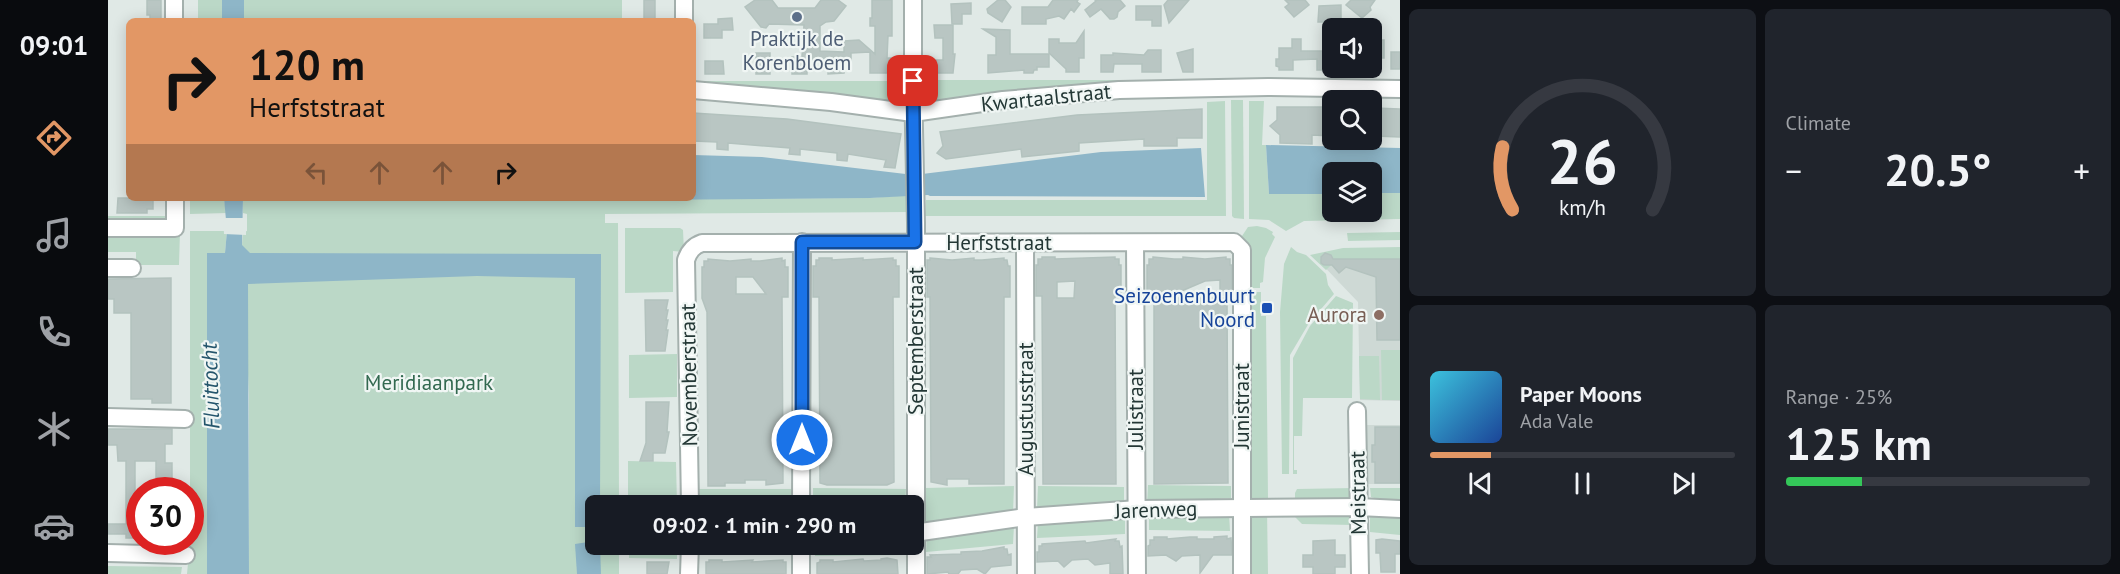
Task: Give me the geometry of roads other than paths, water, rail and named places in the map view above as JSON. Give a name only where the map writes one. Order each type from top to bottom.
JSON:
[{"type":"street","points":[[174,0],[174,18]]},
{"type":"street","points":[[684,0],[684,18]]},
{"type":"street","name":"Septemberstraat","points":[[913,0],[915,495]]},
{"type":"street","name":"Kwartaalstraat","points":[[696,90],[831,102],[914,113],[1014,99],[1119,90],[1268,87],[1400,89]]},
{"type":"street","points":[[108,228],[175,228],[175,201]]},
{"type":"street","points":[[801,495],[802,242]]},
{"type":"street","name":"Herfststraat","points":[[694,247],[702,243],[802,242],[1025,244],[1234,242]]},
{"type":"street","name":"Junistraat","points":[[1234,242],[1242,250],[1242,574]]},
{"type":"street","name":"Julistraat","points":[[1135,243],[1137,574]]},
{"type":"street","name":"Augustusstraat","points":[[1025,244],[1026,574]]},
{"type":"street","name":"Novemberstraat","points":[[690,495],[687,260],[694,247]]},
{"type":"street","points":[[108,268],[132,268]]},
{"type":"street","name":"Meistraat","points":[[1357,411],[1359,574]]},
{"type":"street","points":[[108,417],[184,419]]},
{"type":"street","name":"Jarenweg","points":[[924,531],[1026,517],[1138,509],[1243,507],[1400,509]]},
{"type":"street","points":[[108,553],[126,553]]},
{"type":"street","points":[[689,574],[690,555]]},
{"type":"street","points":[[801,555],[801,574]]},
{"type":"street","name":"Septemberstraat","points":[[916,555],[916,574]]},
{"type":"water","points":[[222,0],[244,0],[244,18],[222,18]]},
{"type":"water","points":[[1266,145],[1322,146],[1322,150],[1400,148],[1400,193],[1382,193],[1382,162],[1322,162],[1322,194],[1269,194]]},
{"type":"water","points":[[1201,148],[1205,197],[928,195],[870,198],[696,199],[696,155],[762,157],[914,175],[1101,152]]},
{"type":"water","name":"Fluittocht","points":[[224,201],[243,201],[242,245],[250,253],[601,254],[600,495],[585,495],[585,527],[575,527],[575,278],[477,276],[248,284],[249,574],[207,574],[207,253],[225,253],[227,231]]},
{"type":"water","points":[[585,542],[585,555],[600,555],[601,574],[577,574],[575,544]]},
{"type":"place","name":"Praktijk de Korenbloem","points":[[797,17]]},
{"type":"place","name":"Seizoenenbuurt Noord","points":[[1267,308]]},
{"type":"place","name":"Aurora","points":[[1379,315]]},
{"type":"park label","name":"Meridiaanpark","points":[[429,383]]}]
